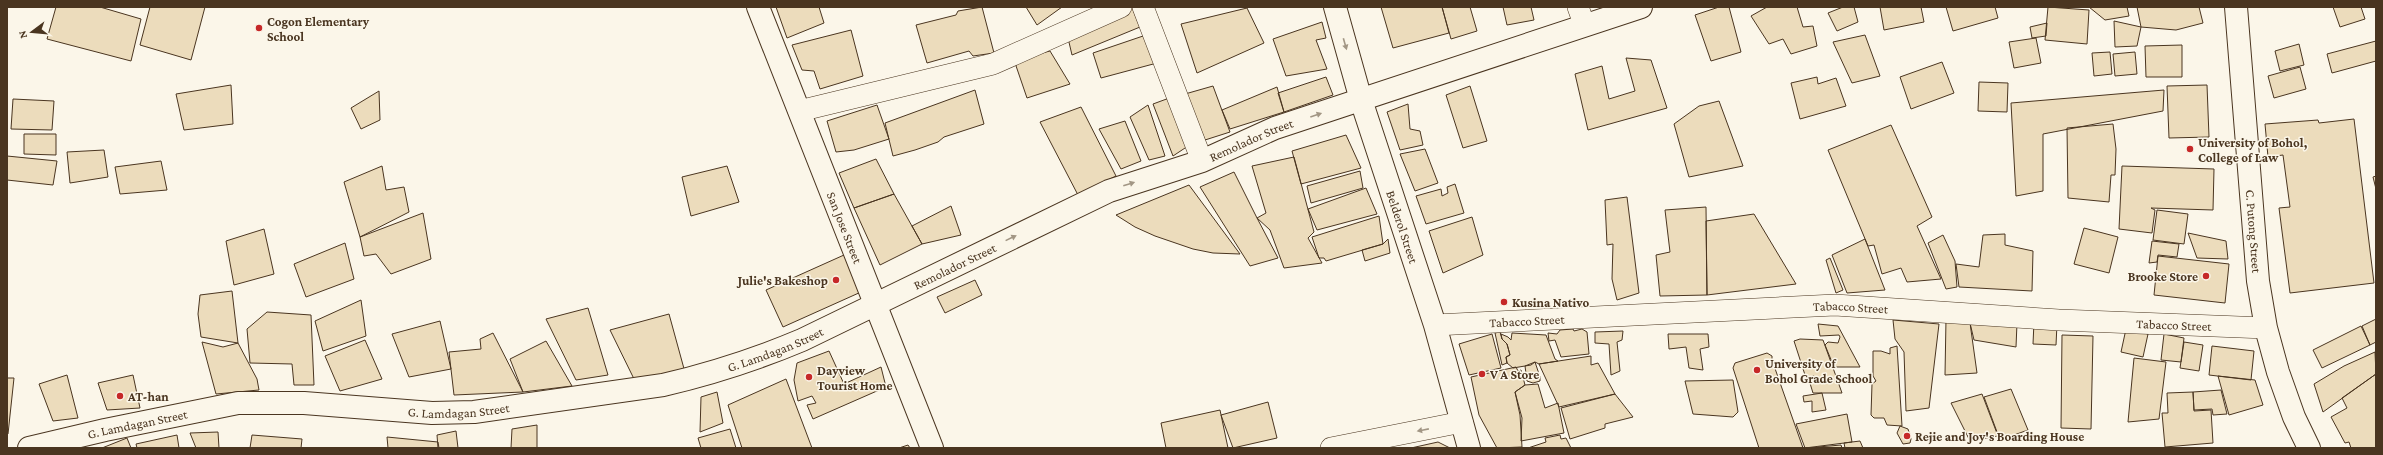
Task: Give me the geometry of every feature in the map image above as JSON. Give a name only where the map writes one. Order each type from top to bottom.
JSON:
[{"type":"street","name":"San Jose Street","points":[[758,7],[932,448]]},
{"type":"street","points":[[799,111],[993,64],[1121,7]]},
{"type":"street","points":[[1143,7],[1202,161]]},
{"type":"street","name":"Belderol Street","points":[[1335,7],[1362,100],[1435,325],[1469,448]]},
{"type":"street","name":"Remolador Street","points":[[876,306],[971,257],[1109,191],[1202,161],[1275,128],[1362,100],[1581,16],[1641,7]]},
{"type":"street","name":"C. Putong Street","points":[[2236,7],[2252,227],[2266,328],[2291,409],[2309,448]]},
{"type":"street","name":"Tabacco Street","points":[[1435,325],[1835,305],[2052,319],[2266,328]]},
{"type":"street","name":"G. Lamdagan Street","points":[[29,448],[105,430],[238,403],[304,403],[432,413],[474,412],[663,385],[769,354],[876,306]]},
{"type":"street","points":[[1331,448],[1462,422]]},
{"type":"building","points":[[56,7],[100,7],[141,19],[131,61],[47,39]]},
{"type":"building","points":[[150,7],[205,7],[191,60],[140,45]]},
{"type":"building","points":[[776,7],[819,7],[824,23],[787,38]]},
{"type":"building","points":[[982,7],[994,53],[973,56],[969,51],[927,63],[916,25],[956,15],[958,11]]},
{"type":"building","points":[[1026,7],[1062,7],[1037,25]]},
{"type":"building","points":[[1132,7],[1140,27],[1072,55],[1068,38]]},
{"type":"building","points":[[1381,7],[1442,7],[1449,33],[1393,48]]},
{"type":"building","points":[[1442,7],[1470,7],[1477,31],[1451,39]]},
{"type":"building","points":[[1503,7],[1531,7],[1534,20],[1507,25]]},
{"type":"building","points":[[1719,7],[1729,7],[1741,52],[1711,61],[1695,15]]},
{"type":"building","points":[[1767,7],[1797,7],[1803,27],[1813,26],[1817,46],[1791,54],[1783,39],[1769,44],[1751,16]]},
{"type":"building","points":[[1843,7],[1854,7],[1858,22],[1837,31],[1828,13]]},
{"type":"building","points":[[1880,7],[1921,7],[1924,22],[1884,30]]},
{"type":"building","points":[[1946,7],[1995,7],[1998,18],[1953,31]]},
{"type":"building","points":[[2048,7],[2089,10],[2087,44],[2045,40]]},
{"type":"building","points":[[2089,7],[2127,7],[2129,16],[2105,20]]},
{"type":"building","points":[[2137,7],[2199,7],[2203,23],[2176,30],[2141,27]]},
{"type":"building","points":[[2333,7],[2361,7],[2365,19],[2340,27]]},
{"type":"building","points":[[1247,8],[1264,43],[1197,73],[1181,24]]},
{"type":"building","points":[[2114,21],[2141,27],[2137,46],[2115,47]]},
{"type":"building","points":[[1322,22],[1326,38],[1316,40],[1327,69],[1286,76],[1273,39]]},
{"type":"building","points":[[2047,23],[2046,36],[2032,38],[2030,27]]},
{"type":"building","points":[[851,30],[863,76],[820,89],[814,71],[802,70],[792,45]]},
{"type":"building","points":[[1146,35],[1157,63],[1101,78],[1093,53]]},
{"type":"building","points":[[1865,35],[1880,76],[1852,83],[1833,42]]},
{"type":"building","points":[[2036,38],[2041,63],[2014,68],[2009,42]]},
{"type":"building","points":[[2376,41],[2376,61],[2332,73],[2327,54]]},
{"type":"building","points":[[2299,44],[2304,65],[2280,71],[2275,51]]},
{"type":"building","points":[[2182,45],[2182,77],[2146,77],[2145,46]]},
{"type":"building","points":[[1050,51],[1070,84],[1027,98],[1014,60]]},
{"type":"building","points":[[2110,52],[2112,74],[2094,76],[2092,53]]},
{"type":"building","points":[[2135,52],[2137,74],[2115,76],[2113,54]]},
{"type":"building","points":[[1626,58],[1651,60],[1667,108],[1588,130],[1575,74],[1602,66],[1609,99],[1635,91]]},
{"type":"building","points":[[1942,62],[1954,93],[1911,109],[1900,77]]},
{"type":"building","points":[[2300,67],[2306,89],[2274,98],[2268,76]]},
{"type":"building","points":[[1326,77],[1333,95],[1284,112],[1278,93]]},
{"type":"building","points":[[1817,77],[1818,84],[1836,78],[1846,106],[1800,119],[1791,83]]},
{"type":"building","points":[[1979,82],[2008,83],[2007,112],[1978,111]]},
{"type":"building","points":[[231,85],[233,124],[184,130],[176,94]]},
{"type":"building","points":[[2207,85],[2209,137],[2169,138],[2167,86]]},
{"type":"building","points":[[1213,86],[1230,132],[1205,140],[1185,94]]},
{"type":"building","points":[[1470,86],[1487,141],[1463,148],[1446,95]]},
{"type":"building","points":[[1277,87],[1284,112],[1230,129],[1222,110]]},
{"type":"building","points":[[975,90],[984,124],[944,137],[938,142],[893,156],[885,123]]},
{"type":"building","points":[[2164,90],[2163,111],[2043,134],[2043,191],[2016,196],[2011,103]]},
{"type":"building","points":[[379,91],[380,120],[361,129],[351,108]]},
{"type":"building","points":[[1172,97],[1188,146],[1173,156],[1153,104]]},
{"type":"building","points":[[13,99],[54,101],[52,130],[11,129]]},
{"type":"building","points":[[1719,101],[1743,166],[1689,177],[1674,124],[1699,106]]},
{"type":"building","points":[[1408,104],[1410,129],[1420,131],[1423,145],[1400,150],[1387,112]]},
{"type":"building","points":[[877,105],[889,139],[854,150],[836,152],[827,121]]},
{"type":"building","points":[[1148,105],[1165,156],[1149,160],[1130,117]]},
{"type":"building","points":[[1081,107],[1116,176],[1078,195],[1040,122]]},
{"type":"building","points":[[2354,119],[2374,283],[2290,293],[2279,208],[2290,207],[2283,155],[2268,157],[2265,124],[2318,120],[2319,123]]},
{"type":"building","points":[[1125,121],[1141,161],[1121,169],[1099,129]]},
{"type":"building","points":[[2113,124],[2116,149],[2115,175],[2111,175],[2109,202],[2068,198],[2067,128]]},
{"type":"building","points":[[1891,125],[1932,217],[1917,226],[1941,279],[1907,282],[1901,268],[1882,274],[1874,245],[1868,246],[1828,150]]},
{"type":"building","points":[[24,134],[56,134],[56,155],[24,154]]},
{"type":"building","points":[[1346,135],[1361,168],[1301,184],[1292,151]]},
{"type":"building","points":[[1425,149],[1438,183],[1415,191],[1400,154]]},
{"type":"building","points":[[104,150],[108,177],[70,183],[67,152]]},
{"type":"building","points":[[7,156],[57,161],[53,185],[7,180]]},
{"type":"building","points":[[1294,157],[1314,232],[1308,238],[1322,263],[1284,268],[1270,230],[1257,218],[1266,213],[1252,166]]},
{"type":"building","points":[[876,159],[894,194],[854,208],[839,173]]},
{"type":"building","points":[[161,161],[167,190],[120,194],[115,167]]},
{"type":"building","points":[[382,166],[386,190],[404,187],[409,212],[360,237],[344,182]]},
{"type":"building","points":[[727,166],[739,202],[691,216],[682,177]]},
{"type":"building","points":[[2122,166],[2214,169],[2213,210],[2151,208],[2155,210],[2152,233],[2119,229]]},
{"type":"building","points":[[1360,171],[1363,188],[1311,203],[1307,186]]},
{"type":"building","points":[[1234,172],[1278,258],[1250,266],[1200,187]]},
{"type":"building","points":[[2376,176],[2376,189],[2373,177]]},
{"type":"building","points":[[1455,184],[1464,213],[1426,224],[1416,196],[1441,189],[1442,196],[1448,193],[1447,187]]},
{"type":"building","points":[[1189,185],[1240,254],[1213,253],[1193,249],[1155,236],[1135,227],[1116,215]]},
{"type":"building","points":[[1366,188],[1377,214],[1317,230],[1308,209]]},
{"type":"building","points":[[894,194],[922,244],[880,265],[854,208]]},
{"type":"building","points":[[1627,197],[1639,293],[1617,300],[1612,279],[1613,244],[1607,245],[1605,200]]},
{"type":"building","points":[[951,206],[961,235],[922,244],[912,226]]},
{"type":"building","points":[[1706,207],[1707,295],[1660,296],[1656,255],[1670,252],[1665,210]]},
{"type":"building","points":[[2157,210],[2188,214],[2184,244],[2153,240]]},
{"type":"building","points":[[423,213],[431,259],[391,274],[376,254],[364,256],[360,237]]},
{"type":"building","points":[[1754,214],[1796,284],[1707,295],[1706,221]]},
{"type":"building","points":[[1379,216],[1383,244],[1326,261],[1324,258],[1319,258],[1312,237]]},
{"type":"building","points":[[1472,217],[1483,255],[1443,273],[1429,231]]},
{"type":"building","points":[[2084,228],[2118,237],[2109,273],[2074,264]]},
{"type":"building","points":[[264,229],[274,274],[234,285],[226,241]]},
{"type":"building","points":[[2188,233],[2226,241],[2228,259],[2197,258]]},
{"type":"building","points":[[2005,234],[2005,245],[2033,251],[2032,291],[1959,287],[1956,264],[1979,267],[1983,235]]},
{"type":"building","points":[[1943,235],[1955,261],[1957,287],[1946,289],[1928,243]]},
{"type":"building","points":[[1388,239],[1390,253],[1365,261],[1362,250],[1383,244]]},
{"type":"building","points":[[1865,239],[1885,290],[1847,293],[1832,255]]},
{"type":"building","points":[[2152,241],[2179,244],[2177,257],[2158,255],[2157,262],[2149,263]]},
{"type":"building","points":[[345,243],[354,279],[306,297],[294,264]]},
{"type":"building","points":[[844,255],[861,292],[783,327],[766,290]]},
{"type":"building","points":[[2158,256],[2229,264],[2225,303],[2154,295]]},
{"type":"building","points":[[1830,258],[1843,290],[1836,293],[1826,260]]},
{"type":"building","points":[[975,280],[982,295],[945,313],[937,297]]},
{"type":"building","points":[[232,291],[238,343],[201,337],[198,314],[200,295]]},
{"type":"building","points":[[361,300],[366,336],[323,351],[315,321]]},
{"type":"building","points":[[588,308],[608,375],[576,380],[546,319]]},
{"type":"building","points":[[267,312],[311,315],[314,385],[294,385],[292,364],[250,363],[247,329]]},
{"type":"building","points":[[669,314],[686,376],[636,383],[610,330]]},
{"type":"building","points":[[1946,319],[1970,323],[1977,373],[1945,375]]},
{"type":"building","points":[[2376,319],[2376,342],[2370,345],[2362,326]]},
{"type":"building","points":[[1893,320],[1939,324],[1929,408],[1906,411],[1904,352],[1895,339]]},
{"type":"building","points":[[440,321],[451,369],[409,377],[392,334]]},
{"type":"building","points":[[2034,322],[2057,324],[2056,345],[2033,344]]},
{"type":"building","points":[[1970,323],[2017,323],[2016,347],[1974,340]]},
{"type":"building","points":[[1818,324],[1838,326],[1860,367],[1834,367],[1825,345],[1828,342],[1838,343],[1840,337],[1839,335],[1820,336]]},
{"type":"building","points":[[2361,326],[2370,345],[2322,368],[2313,350]]},
{"type":"building","points":[[1573,329],[1574,331],[1582,329],[1587,332],[1589,354],[1561,357],[1555,340],[1549,341],[1548,333],[1557,334],[1560,330]]},
{"type":"building","points":[[2126,329],[2148,334],[2143,357],[2121,352]]},
{"type":"building","points":[[1623,331],[1622,340],[1617,342],[1620,371],[1611,375],[1609,344],[1595,343],[1595,332]]},
{"type":"building","points":[[1500,332],[1502,339],[1507,344],[1510,355],[1506,357],[1507,363],[1502,365],[1495,333]]},
{"type":"building","points":[[493,333],[523,392],[454,395],[449,352],[481,349],[480,339]]},
{"type":"building","points":[[1512,333],[1546,335],[1555,359],[1558,361],[1539,364],[1535,362],[1531,365],[1513,368],[1507,363],[1506,357],[1510,355],[1507,344],[1502,339],[1501,334],[1511,340]]},
{"type":"building","points":[[1492,334],[1501,368],[1469,375],[1459,344]]},
{"type":"building","points":[[1668,334],[1708,334],[1709,347],[1700,349],[1703,370],[1689,368],[1686,347],[1669,349]]},
{"type":"building","points":[[2164,334],[2184,338],[2181,362],[2161,360]]},
{"type":"building","points":[[2062,335],[2093,336],[2091,429],[2061,428]]},
{"type":"building","points":[[1800,339],[1823,340],[1842,393],[1813,393],[1809,380],[1815,378],[1814,376],[1806,378],[1794,341]]},
{"type":"building","points":[[365,340],[382,379],[340,391],[325,356]]},
{"type":"building","points":[[546,341],[572,386],[523,392],[510,359]]},
{"type":"building","points":[[202,342],[223,347],[238,343],[257,379],[259,390],[216,394]]},
{"type":"building","points":[[2184,342],[2203,345],[2199,371],[2180,368]]},
{"type":"building","points":[[1897,346],[1902,426],[1887,425],[1884,418],[1874,418],[1871,415],[1872,384],[1876,381],[1873,376],[1873,351],[1881,351],[1890,354],[1890,348]]},
{"type":"building","points":[[2212,346],[2254,351],[2251,380],[2209,375]]},
{"type":"building","points":[[829,351],[844,384],[881,367],[886,387],[813,419],[807,405],[816,403],[812,396],[798,401],[794,380],[797,363]]},
{"type":"building","points":[[2375,352],[2376,374],[2323,412],[2314,384],[2344,366]]},
{"type":"building","points":[[1767,353],[1772,356],[1772,360],[1803,448],[1759,448],[1733,368],[1735,363]]},
{"type":"building","points":[[1591,356],[1591,365],[1598,363],[1615,394],[1559,407],[1539,364]]},
{"type":"building","points":[[2134,358],[2166,362],[2159,419],[2128,422]]},
{"type":"building","points":[[1535,362],[1540,381],[1533,383],[1527,381],[1525,366]]},
{"type":"building","points":[[1516,367],[1518,371],[1521,370],[1525,385],[1515,392],[1520,415],[1522,447],[1497,448],[1479,415],[1471,377]]},
{"type":"building","points":[[2376,374],[2376,448],[2351,448],[2349,442],[2345,443],[2331,417],[2347,408],[2342,398]]},
{"type":"building","points":[[67,375],[78,418],[53,421],[39,384]]},
{"type":"building","points":[[133,375],[140,408],[107,410],[98,383]]},
{"type":"building","points":[[2218,376],[2255,380],[2263,405],[2229,415]]},
{"type":"building","points":[[7,378],[14,378],[8,434],[7,434]]},
{"type":"building","points":[[786,379],[812,448],[742,448],[728,405]]},
{"type":"building","points":[[1733,380],[1738,412],[1733,417],[1693,414],[1685,381]]},
{"type":"building","points":[[1538,384],[1545,408],[1558,403],[1564,433],[1521,441],[1522,418],[1515,392],[1525,385]]},
{"type":"building","points":[[2011,389],[2028,430],[2000,440],[1984,397]]},
{"type":"building","points":[[2221,390],[2227,414],[2213,415],[2212,409],[2194,410],[2193,392]]},
{"type":"building","points":[[717,392],[723,423],[700,432],[701,397]]},
{"type":"building","points":[[2193,392],[2194,411],[2211,410],[2213,443],[2165,447],[2162,413],[2168,413],[2167,393]]},
{"type":"building","points":[[1822,393],[1826,410],[1812,412],[1812,401],[1804,402],[1803,396]]},
{"type":"building","points":[[1615,394],[1633,417],[1605,424],[1605,428],[1570,439],[1561,408]]},
{"type":"building","points":[[1982,394],[1998,436],[1970,441],[1951,403]]},
{"type":"building","points":[[1268,402],[1277,438],[1233,448],[1221,415]]},
{"type":"building","points":[[1220,410],[1228,448],[1166,448],[1161,423]]},
{"type":"building","points":[[1847,414],[1852,442],[1805,448],[1796,424]]},
{"type":"building","points":[[537,425],[537,448],[511,448],[512,429]]},
{"type":"building","points":[[1900,426],[1908,429],[1911,439],[1910,443],[1903,444],[1897,433]]},
{"type":"building","points":[[730,429],[736,448],[701,448],[698,438]]},
{"type":"building","points":[[456,431],[458,448],[438,448],[437,435]]},
{"type":"building","points":[[218,432],[219,448],[196,448],[190,433]]},
{"type":"building","points":[[177,435],[179,448],[137,448],[136,444]]},
{"type":"building","points":[[252,435],[302,439],[301,448],[250,448]]},
{"type":"building","points":[[1560,435],[1561,439],[1566,438],[1571,448],[1528,448],[1546,442],[1545,438]]},
{"type":"building","points":[[387,437],[438,442],[439,448],[388,448]]},
{"type":"building","points":[[127,438],[131,448],[102,448]]},
{"type":"building","points":[[1860,441],[1863,448],[1845,448],[1844,443]]},
{"type":"building","points":[[1438,442],[1450,448],[1411,448]]},
{"type":"building","points":[[908,445],[910,448],[899,448]]},
{"type":"building","points":[[1841,445],[1842,448],[1817,448],[1818,447]]},
{"type":"place","name":"Cogon Elementary School","points":[[259,28]]},
{"type":"place","name":"University of Bohol, College of Law","points":[[2190,149]]},
{"type":"place","name":"Brooke Store","points":[[2206,276]]},
{"type":"place","name":"Julie's Bakeshop","points":[[836,280]]},
{"type":"place","name":"Kusina Nativo","points":[[1504,302]]},
{"type":"place","name":"University of Bohol Grade School","points":[[1757,370]]},
{"type":"place","name":"V A Store","points":[[1482,374]]},
{"type":"place","name":"Dayview Tourist Home","points":[[809,377]]},
{"type":"place","name":"AT-han","points":[[120,396]]},
{"type":"place","name":"Rejie and Joy's Boarding House","points":[[1907,436]]}]
